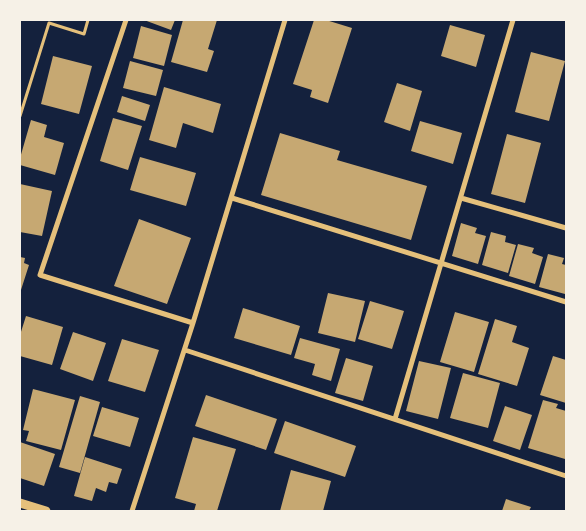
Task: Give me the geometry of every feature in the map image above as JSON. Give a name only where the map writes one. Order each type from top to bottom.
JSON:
[{"type":"street","points":[[126,20],[40,275],[193,323]]},
{"type":"street","points":[[132,511],[185,350],[285,20]]},
{"type":"street","points":[[395,419],[513,20]]},
{"type":"street","points":[[232,198],[566,302]]},
{"type":"street","points":[[461,198],[566,228]]},
{"type":"street","points":[[185,350],[566,476]]},
{"type":"street","points":[[20,503],[46,511]]},
{"type":"path","points":[[20,116],[49,23],[84,34],[88,20]]},
{"type":"building","points":[[144,20],[175,20],[171,30]]},
{"type":"building","points":[[183,20],[217,20],[208,49],[214,51],[207,72],[171,62]]},
{"type":"building","points":[[314,20],[326,20],[352,28],[328,103],[310,97],[312,90],[293,84]]},
{"type":"building","points":[[450,25],[485,35],[476,67],[441,56]]},
{"type":"building","points":[[141,26],[172,35],[164,66],[133,58]]},
{"type":"building","points":[[531,52],[565,61],[549,121],[515,112]]},
{"type":"building","points":[[53,56],[92,66],[79,114],[41,104]]},
{"type":"building","points":[[130,61],[163,70],[156,96],[123,88]]},
{"type":"building","points":[[397,83],[422,91],[410,131],[384,122]]},
{"type":"building","points":[[164,87],[221,104],[213,133],[183,123],[176,148],[149,140]]},
{"type":"building","points":[[122,96],[150,105],[145,121],[117,112]]},
{"type":"building","points":[[113,118],[142,126],[128,170],[100,161]]},
{"type":"building","points":[[31,120],[47,125],[44,137],[64,143],[55,175],[20,165],[20,158]]},
{"type":"building","points":[[420,121],[462,133],[453,164],[411,151]]},
{"type":"building","points":[[280,133],[340,151],[337,160],[427,186],[411,240],[261,195]]},
{"type":"building","points":[[507,134],[541,143],[525,203],[491,194]]},
{"type":"building","points":[[140,157],[196,173],[186,206],[130,190]]},
{"type":"building","points":[[20,184],[52,191],[42,236],[20,232]]},
{"type":"building","points":[[139,219],[191,238],[167,304],[114,286]]},
{"type":"building","points":[[461,223],[477,228],[475,233],[486,236],[478,264],[452,256]]},
{"type":"building","points":[[491,232],[506,236],[505,242],[516,245],[508,273],[482,265]]},
{"type":"building","points":[[518,244],[534,248],[532,253],[543,257],[535,284],[509,276]]},
{"type":"building","points":[[548,254],[564,258],[562,264],[566,265],[565,294],[539,287]]},
{"type":"building","points":[[20,257],[25,258],[24,263],[29,265],[20,293]]},
{"type":"building","points":[[328,293],[365,301],[355,342],[318,333]]},
{"type":"building","points":[[370,301],[404,311],[392,349],[358,339]]},
{"type":"building","points":[[243,308],[300,326],[291,355],[234,338]]},
{"type":"building","points":[[455,312],[489,322],[474,372],[440,362]]},
{"type":"building","points":[[26,316],[63,327],[52,365],[20,356],[20,335]]},
{"type":"building","points":[[495,319],[517,326],[512,342],[529,348],[517,386],[478,374]]},
{"type":"building","points":[[73,332],[106,343],[93,381],[60,369]]},
{"type":"building","points":[[300,338],[340,349],[331,381],[312,375],[315,364],[294,358]]},
{"type":"building","points":[[122,339],[159,350],[145,392],[108,381]]},
{"type":"building","points":[[553,356],[566,360],[566,403],[540,395]]},
{"type":"building","points":[[346,358],[373,366],[363,401],[335,393]]},
{"type":"building","points":[[419,361],[451,368],[438,419],[406,411]]},
{"type":"building","points":[[463,373],[500,383],[488,428],[450,418]]},
{"type":"building","points":[[33,389],[75,400],[61,450],[26,441],[29,431],[23,430]]},
{"type":"building","points":[[206,395],[277,419],[266,450],[195,426]]},
{"type":"building","points":[[80,396],[100,402],[80,473],[59,467]]},
{"type":"building","points":[[543,400],[558,404],[556,408],[566,411],[565,459],[528,448]]},
{"type":"building","points":[[505,406],[532,415],[520,450],[493,441]]},
{"type":"building","points":[[102,407],[139,418],[130,447],[93,436]]},
{"type":"building","points":[[285,421],[356,446],[345,477],[274,453]]},
{"type":"building","points":[[193,437],[236,449],[217,511],[194,511],[196,504],[175,498]]},
{"type":"building","points":[[20,442],[55,454],[44,486],[20,478]]},
{"type":"building","points":[[85,457],[122,469],[117,484],[109,482],[106,492],[96,488],[92,501],[74,496]]},
{"type":"building","points":[[291,470],[331,481],[323,511],[280,511]]},
{"type":"building","points":[[506,499],[531,507],[529,511],[502,511]]}]
